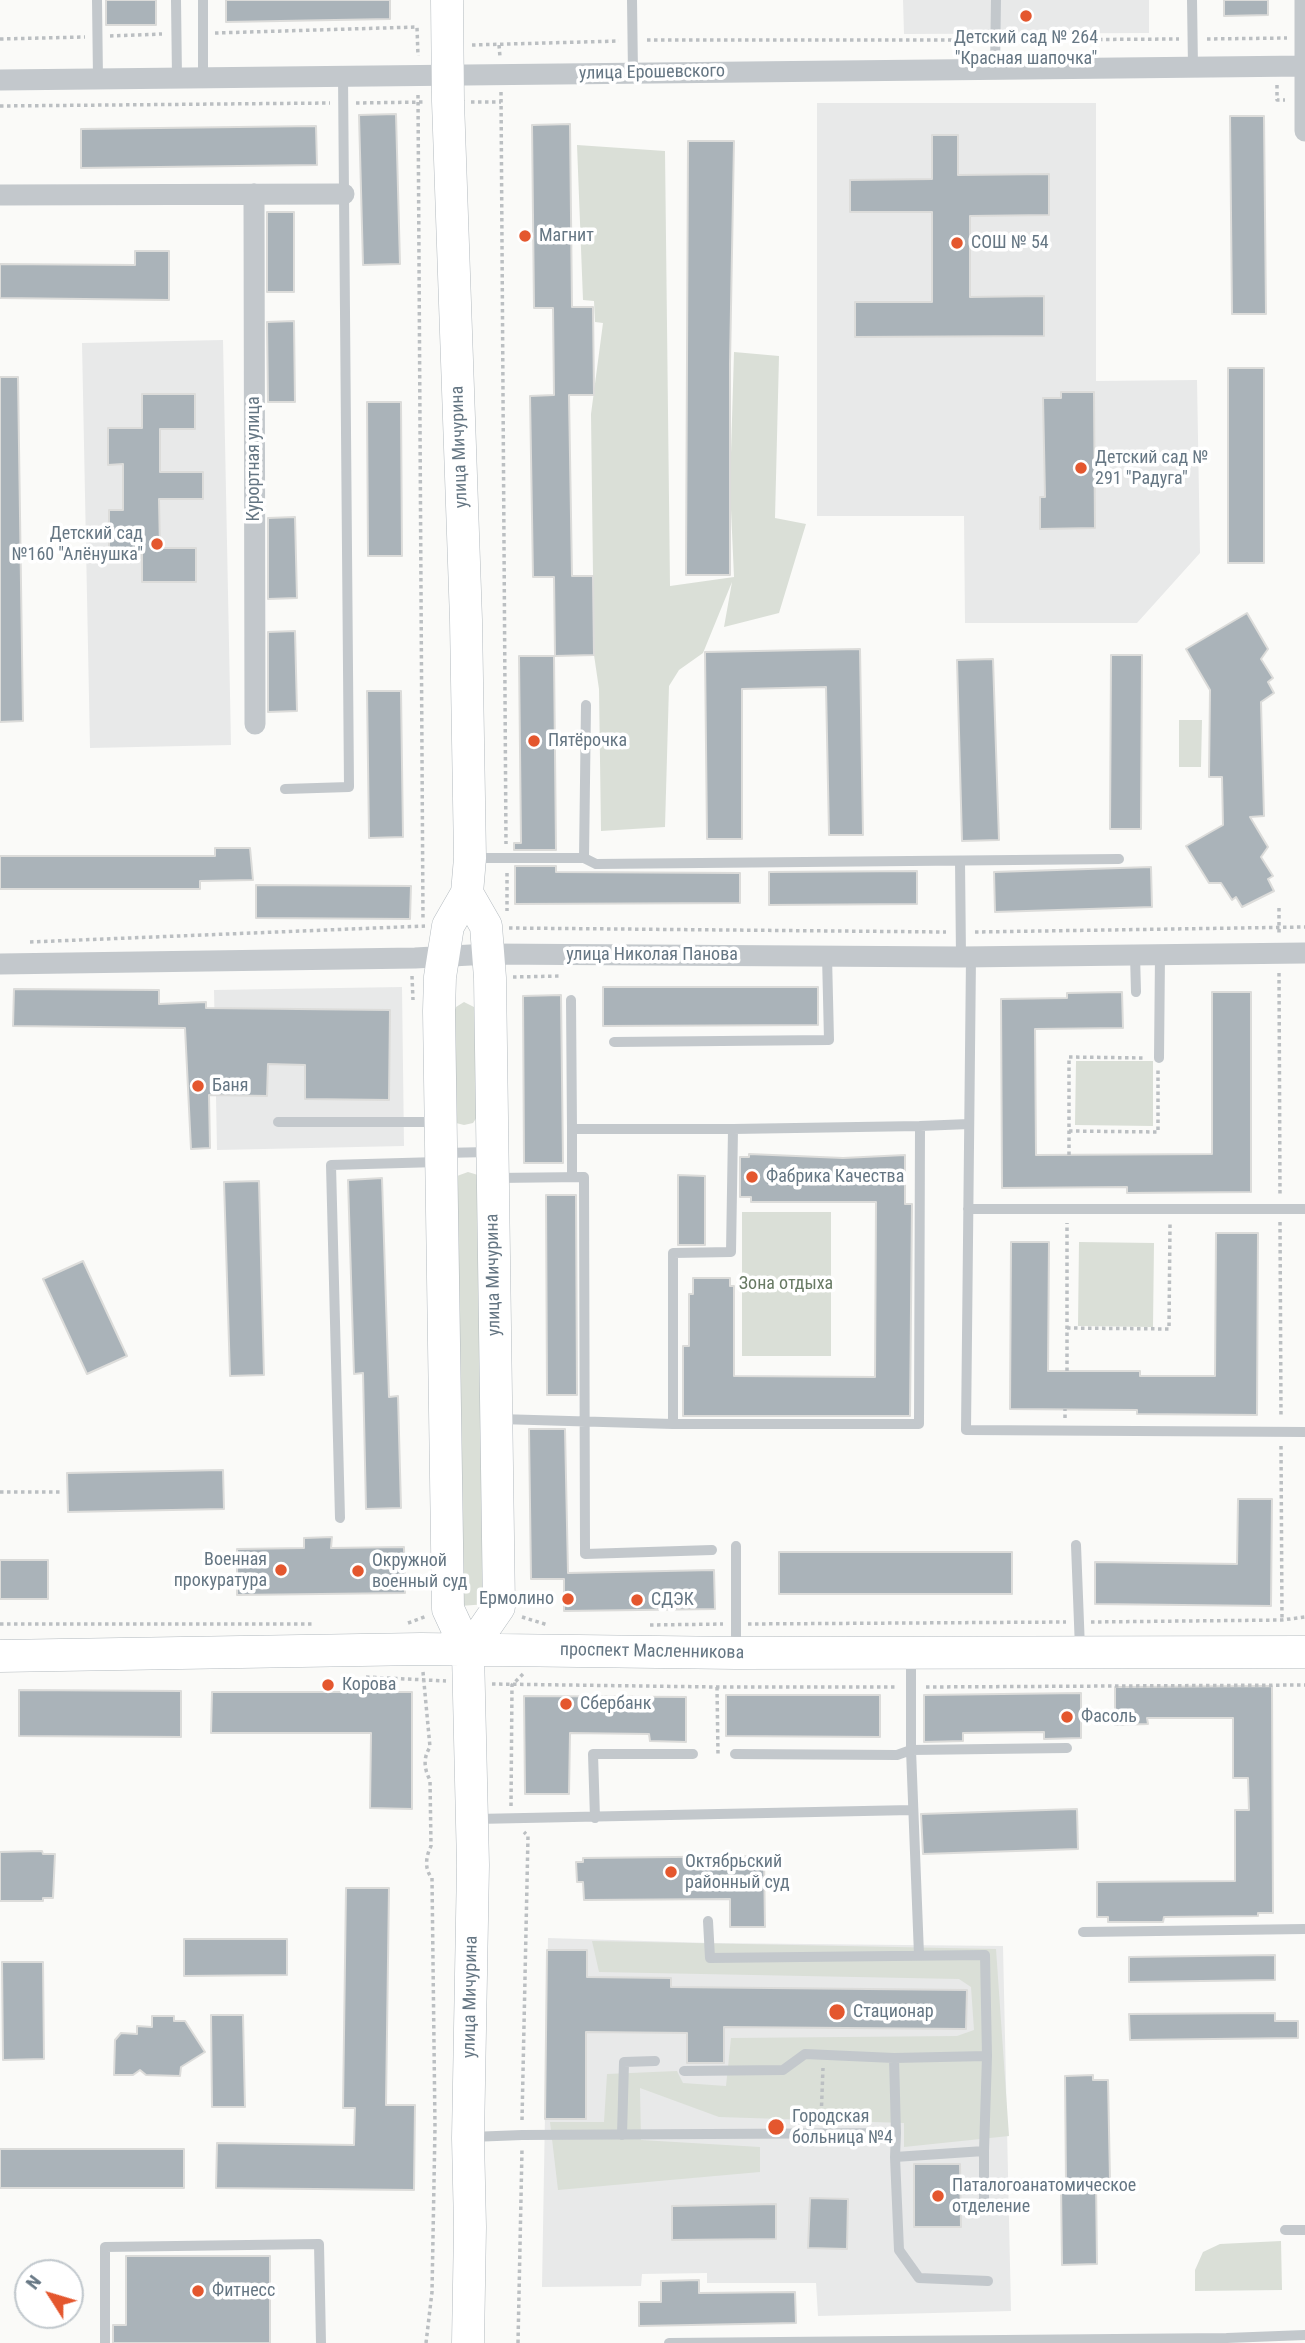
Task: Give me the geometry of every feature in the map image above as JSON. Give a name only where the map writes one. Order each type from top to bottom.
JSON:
[{"type":"main road","name":"улица Мичурина","points":[[447,0],[438,56],[466,620],[470,858],[467,893],[446,941],[439,1011],[448,1609],[468,1651],[473,1819],[468,2343]]},
{"type":"main road","name":"улица Мичурина","points":[[467,893],[487,940],[499,1607],[468,1651]]},
{"type":"main road","name":"проспект Масленникова","points":[[0,1656],[421,1649],[468,1651],[736,1639],[911,1651],[1079,1637],[1293,1652]]},
{"type":"street","points":[[1305,0],[1305,131]]},
{"type":"street","name":"улица Ерошевского","points":[[0,80],[343,76],[438,56],[633,73],[1305,66]]},
{"type":"street","name":"Курортная улица","points":[[254,194],[255,724]]},
{"type":"street","points":[[0,195],[344,194]]},
{"type":"street","name":"улица Николая Панова","points":[[0,964],[487,940],[827,956],[1305,953]]},
{"type":"lane","points":[[97,0],[98,79]]},
{"type":"lane","points":[[176,0],[177,78]]},
{"type":"lane","points":[[203,0],[203,78]]},
{"type":"lane","points":[[632,0],[633,73]]},
{"type":"lane","points":[[995,69],[996,0]]},
{"type":"lane","points":[[1192,0],[1193,67]]},
{"type":"lane","points":[[285,789],[349,787],[343,76]]},
{"type":"lane","points":[[584,858],[586,705]]},
{"type":"lane","points":[[470,858],[584,858],[596,864],[1119,859]]},
{"type":"lane","points":[[960,861],[961,932],[966,957],[969,1124],[966,1430],[1305,1433]]},
{"type":"lane","points":[[1136,955],[1136,992]]},
{"type":"lane","points":[[1158,1058],[1160,955]]},
{"type":"lane","points":[[614,1042],[829,1040],[827,956]]},
{"type":"lane","points":[[572,1000],[572,1177]]},
{"type":"lane","points":[[278,1122],[441,1146],[492,1165],[584,1177],[585,1554],[712,1550]]},
{"type":"lane","points":[[572,1129],[969,1124]]},
{"type":"lane","points":[[496,1419],[673,1424],[919,1424],[920,1126]]},
{"type":"lane","points":[[673,1424],[673,1253],[731,1252],[733,1129]]},
{"type":"lane","points":[[340,1518],[331,1165],[441,1146]]},
{"type":"lane","points":[[968,1209],[1305,1209]]},
{"type":"lane","points":[[1076,1545],[1079,1637]]},
{"type":"lane","points":[[736,1546],[736,1639]]},
{"type":"lane","points":[[911,1651],[912,1810],[919,1955]]},
{"type":"lane","points":[[735,1754],[897,1755],[911,1750],[1067,1748]]},
{"type":"lane","points":[[595,1818],[593,1754],[693,1754]]},
{"type":"lane","points":[[473,1819],[912,1810]]},
{"type":"lane","points":[[708,1921],[710,1958],[985,1955],[987,2056],[984,2204]]},
{"type":"lane","points":[[1083,1932],[1305,1929]]},
{"type":"lane","points":[[684,2071],[783,2070],[805,2054],[894,2059],[987,2056]]},
{"type":"lane","points":[[894,2059],[899,2250],[919,2278],[988,2281]]},
{"type":"lane","points":[[622,2135],[624,2062],[655,2061]]},
{"type":"lane","points":[[468,2138],[896,2133]]},
{"type":"lane","points":[[895,2157],[984,2151]]},
{"type":"lane","points":[[1285,2230],[1305,2230]]},
{"type":"lane","points":[[105,2343],[105,2247],[319,2244],[321,2343]]},
{"type":"lane","points":[[669,2343],[1227,2341],[1305,2335]]},
{"type":"path","points":[[438,56],[633,40],[1275,38]]},
{"type":"path","points":[[0,106],[417,102]]},
{"type":"path","points":[[1279,908],[1282,1620],[1293,1652],[1282,1685]]},
{"type":"path","points":[[487,940],[1305,927]]},
{"type":"path","points":[[27,942],[446,941]]},
{"type":"path","points":[[1069,1131],[1158,1132],[1158,1058],[1069,1057],[1069,1131],[1069,1155]]},
{"type":"path","points":[[1067,1209],[1067,1371]]},
{"type":"path","points":[[1066,1328],[1170,1329],[1170,1209]]},
{"type":"path","points":[[0,1492],[60,1492]]},
{"type":"path","points":[[407,1624],[424,1616],[452,1618]]},
{"type":"path","points":[[493,1618],[521,1617],[551,1626]]},
{"type":"path","points":[[643,1625],[736,1639],[1079,1637],[1305,1617]]},
{"type":"path","points":[[0,1624],[313,1624]]},
{"type":"path","points":[[354,1676],[424,1678],[468,1683],[717,1687],[1305,1685]]},
{"type":"path","points":[[717,1687],[718,1754]]},
{"type":"path","points":[[821,2133],[823,2055]]},
{"type":"shaded area","name":"Детский сад № 264 \"Красная шапочка\"","points":[[903,0],[1149,0],[1149,33],[904,34]]},
{"type":"shaded area","name":"СОШ № 54","points":[[817,103],[1096,103],[1096,381],[1197,380],[1200,553],[1137,623],[965,623],[964,516],[817,516]]},
{"type":"shaded area","name":"Детский сад №160 \"Алёнушка\"","points":[[223,340],[231,745],[90,748],[82,343]]},
{"type":"shaded area","points":[[402,987],[404,1146],[217,1150],[214,990]]},
{"type":"shaded area","name":"Городская больница №4","points":[[548,1938],[709,1943],[1003,1946],[1011,2311],[818,2316],[816,2283],[707,2283],[707,2273],[642,2274],[641,2286],[542,2287]]},
{"type":"green space","points":[[577,145],[665,151],[670,586],[734,577],[730,487],[734,352],[779,356],[775,518],[806,524],[779,613],[724,627],[732,582],[703,653],[679,670],[669,686],[665,827],[601,831],[599,689],[594,655],[591,414],[603,323],[595,322],[594,301],[583,300]]},
{"type":"green space","points":[[1179,720],[1202,720],[1201,767],[1179,767]]},
{"type":"green space","points":[[464,1002],[474,1007],[478,1017],[479,1114],[473,1123],[464,1125],[456,1123],[449,1022],[456,1007]]},
{"type":"green space","points":[[1076,1061],[1153,1061],[1153,1126],[1075,1125]]},
{"type":"green space","points":[[468,1172],[478,1175],[487,1604],[460,1606],[457,1176]]},
{"type":"green space","name":"Зона отдыха","points":[[742,1212],[831,1212],[831,1356],[742,1356]]},
{"type":"green space","points":[[1079,1242],[1154,1243],[1153,1327],[1078,1326]]},
{"type":"green space","points":[[592,1941],[996,1949],[1009,2136],[904,2147],[904,2123],[719,2117],[640,2088],[641,2140],[760,2147],[760,2172],[558,2190],[550,2122],[604,2122],[607,2074],[677,2071],[683,2083],[726,2086],[731,2038],[957,2036],[974,2030],[971,1987],[959,1979],[599,1972]]},
{"type":"green space","points":[[1281,2241],[1282,2290],[1195,2291],[1195,2270],[1203,2252],[1220,2244]]},
{"type":"building","points":[[106,0],[156,0],[156,25],[106,25]]},
{"type":"building","points":[[226,0],[390,0],[390,19],[226,22]]},
{"type":"building","points":[[1224,0],[1268,0],[1268,15],[1224,16]]},
{"type":"building","points":[[396,114],[400,264],[363,265],[359,115]]},
{"type":"building","points":[[1230,116],[1264,116],[1266,314],[1232,314]]},
{"type":"building","points":[[570,124],[572,307],[593,307],[594,395],[569,395],[572,576],[593,576],[594,655],[555,656],[554,577],[533,577],[530,396],[554,395],[553,308],[534,308],[532,125]]},
{"type":"building","points":[[316,126],[317,165],[81,168],[81,129]]},
{"type":"building","points":[[932,135],[958,135],[958,175],[1049,174],[1049,215],[970,216],[970,297],[1044,296],[1044,336],[855,337],[855,302],[932,302],[932,212],[850,212],[850,180],[932,179]]},
{"type":"building","points":[[688,141],[734,141],[730,575],[686,575]]},
{"type":"building","points":[[267,212],[294,212],[294,292],[267,292]]},
{"type":"building","points":[[135,251],[169,251],[169,300],[0,298],[0,264],[135,265]]},
{"type":"building","points":[[294,321],[295,402],[268,402],[267,322]]},
{"type":"building","points":[[1228,368],[1264,368],[1264,563],[1228,563]]},
{"type":"building","points":[[0,377],[18,377],[23,721],[0,722]]},
{"type":"building","points":[[1061,392],[1094,392],[1095,528],[1040,529],[1040,497],[1045,497],[1043,398],[1061,398]]},
{"type":"building","points":[[142,394],[195,394],[195,429],[160,429],[160,472],[203,472],[203,499],[159,499],[160,548],[196,548],[196,582],[142,582],[142,548],[109,548],[109,510],[123,510],[123,464],[108,465],[108,428],[142,428]]},
{"type":"building","points":[[367,402],[401,402],[402,556],[368,556]]},
{"type":"building","points":[[295,517],[297,598],[268,599],[268,518]]},
{"type":"building","points":[[1247,613],[1268,649],[1261,659],[1273,678],[1268,682],[1274,693],[1261,702],[1264,816],[1250,817],[1268,847],[1261,857],[1273,876],[1268,879],[1274,891],[1242,907],[1236,897],[1232,900],[1221,883],[1209,883],[1186,846],[1223,825],[1222,777],[1209,777],[1210,690],[1186,649]]},
{"type":"building","points":[[295,631],[297,711],[268,712],[268,632]]},
{"type":"building","points":[[860,649],[863,835],[829,835],[826,687],[742,689],[742,839],[707,839],[705,652]]},
{"type":"building","points":[[1111,655],[1142,655],[1141,829],[1110,829]]},
{"type":"building","points":[[519,656],[554,656],[556,850],[514,850],[514,843],[521,843]]},
{"type":"building","points":[[993,659],[999,840],[962,841],[957,660]]},
{"type":"building","points":[[367,691],[401,691],[403,837],[369,838]]},
{"type":"building","points":[[215,848],[250,848],[253,880],[200,881],[200,889],[0,889],[0,856],[215,856]]},
{"type":"building","points":[[515,866],[556,866],[556,872],[740,873],[740,903],[515,904]]},
{"type":"building","points":[[1151,867],[1152,907],[995,912],[994,872]]},
{"type":"building","points":[[917,871],[917,904],[769,905],[769,872]]},
{"type":"building","points":[[256,885],[411,886],[410,919],[256,918]]},
{"type":"building","points":[[603,987],[818,987],[818,1025],[603,1026]]},
{"type":"building","points":[[14,989],[159,990],[159,1004],[206,1002],[206,1008],[390,1010],[389,1100],[305,1099],[305,1065],[268,1064],[267,1096],[209,1095],[210,1148],[191,1149],[185,1028],[13,1026]]},
{"type":"building","points":[[1122,992],[1123,1028],[1035,1029],[1036,1155],[1212,1154],[1212,992],[1251,992],[1251,1192],[1127,1193],[1127,1187],[1002,1188],[1001,999],[1067,998],[1067,993]]},
{"type":"building","points":[[561,995],[563,1163],[524,1163],[523,996]]},
{"type":"building","points":[[749,1154],[843,1158],[905,1155],[905,1204],[912,1204],[910,1416],[683,1416],[683,1346],[689,1346],[689,1294],[693,1294],[693,1278],[730,1278],[730,1286],[734,1286],[734,1376],[875,1377],[876,1202],[751,1202],[751,1197],[740,1197],[740,1157],[749,1157]]},
{"type":"building","points":[[678,1175],[705,1176],[705,1245],[678,1245]]},
{"type":"building","points":[[382,1178],[389,1397],[398,1396],[401,1508],[366,1509],[363,1373],[354,1374],[348,1180]]},
{"type":"building","points":[[259,1181],[264,1375],[230,1376],[224,1182]]},
{"type":"building","points":[[546,1195],[576,1195],[577,1395],[547,1395]]},
{"type":"building","points":[[1216,1233],[1258,1233],[1257,1415],[1010,1409],[1011,1242],[1049,1242],[1048,1371],[1140,1371],[1140,1376],[1215,1376]]},
{"type":"building","points":[[83,1261],[127,1356],[87,1374],[43,1279]]},
{"type":"building","points":[[529,1429],[565,1429],[568,1573],[714,1570],[715,1609],[564,1611],[564,1579],[531,1579]]},
{"type":"building","points":[[223,1470],[224,1509],[68,1512],[67,1473]]},
{"type":"building","points":[[1238,1499],[1272,1499],[1271,1606],[1095,1604],[1095,1562],[1237,1564]]},
{"type":"building","points":[[332,1537],[331,1548],[404,1547],[405,1593],[237,1595],[237,1549],[304,1548],[304,1538]]},
{"type":"building","points":[[779,1552],[1012,1552],[1012,1594],[779,1594]]},
{"type":"building","points":[[0,1560],[48,1560],[48,1599],[0,1599]]},
{"type":"building","points":[[1272,1686],[1273,1913],[1258,1913],[1258,1916],[1164,1917],[1163,1922],[1108,1922],[1108,1917],[1097,1917],[1097,1882],[1235,1881],[1235,1810],[1249,1810],[1248,1778],[1233,1778],[1233,1718],[1147,1718],[1148,1724],[1115,1725],[1115,1687]]},
{"type":"building","points":[[19,1690],[181,1691],[181,1737],[19,1736]]},
{"type":"building","points":[[212,1692],[412,1692],[412,1809],[370,1808],[371,1733],[211,1733]]},
{"type":"building","points":[[1081,1693],[1081,1738],[1044,1739],[1044,1732],[963,1733],[963,1741],[924,1742],[924,1695]]},
{"type":"building","points":[[726,1695],[880,1695],[880,1737],[726,1736]]},
{"type":"building","points":[[524,1696],[686,1697],[686,1742],[650,1741],[649,1734],[570,1733],[569,1794],[525,1794]]},
{"type":"building","points":[[1077,1809],[1078,1849],[923,1854],[921,1814]]},
{"type":"building","points":[[42,1851],[43,1854],[55,1854],[53,1898],[43,1898],[43,1901],[0,1901],[0,1852]]},
{"type":"building","name":"Октябрьский районный суд","points":[[764,1856],[765,1927],[730,1927],[730,1899],[584,1900],[583,1882],[577,1882],[576,1862],[583,1862],[583,1858]]},
{"type":"building","points":[[346,1888],[389,1888],[386,2105],[415,2105],[414,2190],[216,2188],[217,2143],[354,2145],[355,2108],[343,2108]]},
{"type":"building","points":[[184,1939],[287,1939],[287,1975],[184,1976]]},
{"type":"building","points":[[547,1950],[587,1950],[587,1977],[671,1978],[671,1987],[967,1990],[966,2029],[724,2027],[724,2063],[687,2063],[687,2033],[586,2032],[586,2119],[545,2119]]},
{"type":"building","points":[[1275,1955],[1275,1980],[1129,1982],[1129,1957]]},
{"type":"building","points":[[2,1962],[43,1962],[44,2059],[3,2060]]},
{"type":"building","points":[[1275,2013],[1275,2021],[1298,2021],[1298,2038],[1130,2040],[1129,2014]]},
{"type":"building","points":[[211,2015],[243,2015],[245,2107],[212,2107]]},
{"type":"building","points":[[152,2016],[174,2016],[174,2021],[185,2021],[205,2052],[181,2067],[180,2076],[146,2075],[140,2070],[133,2075],[114,2075],[115,2040],[121,2033],[137,2034],[137,2026],[152,2027]]},
{"type":"building","points":[[1093,2075],[1093,2080],[1108,2080],[1110,2180],[1096,2180],[1097,2264],[1062,2265],[1061,2185],[1066,2185],[1065,2076]]},
{"type":"building","points":[[0,2149],[184,2149],[184,2188],[0,2188]]},
{"type":"building","name":"Паталогоанатомическое отделение","points":[[914,2164],[960,2164],[961,2227],[914,2227]]},
{"type":"building","points":[[810,2198],[848,2199],[847,2249],[808,2248]]},
{"type":"building","points":[[776,2204],[776,2239],[672,2240],[672,2206]]},
{"type":"building","name":"Фитнесс","points":[[126,2256],[270,2256],[270,2343],[113,2343],[113,2325],[126,2325]]},
{"type":"building","points":[[699,2280],[699,2293],[795,2292],[796,2323],[639,2326],[639,2302],[661,2302],[661,2281]]},
{"type":"place","name":"Детский сад № 264 \"Красная шапочка\"","points":[[1026,16]]},
{"type":"place","name":"Магнит","points":[[525,236]]},
{"type":"place","name":"СОШ № 54","points":[[957,243]]},
{"type":"place","name":"Детский сад № 291 \"Радуга\"","points":[[1081,468]]},
{"type":"place","name":"Детский сад №160 \"Алёнушка\"","points":[[157,544]]},
{"type":"place","name":"Пятёрочка","points":[[534,741]]},
{"type":"place","name":"Баня","points":[[198,1086]]},
{"type":"place","name":"Фабрика Качества","points":[[752,1177]]},
{"type":"place","name":"Военная прокуратура","points":[[281,1570]]},
{"type":"place","name":"Окружной военный суд","points":[[358,1571]]},
{"type":"place","name":"Ермолино","points":[[568,1599]]},
{"type":"place","name":"СДЭК","points":[[637,1600]]},
{"type":"place","name":"Корова","points":[[328,1685]]},
{"type":"place","name":"Сбербанк","points":[[566,1704]]},
{"type":"place","name":"Фасоль","points":[[1067,1717]]},
{"type":"place","name":"Октябрьский районный суд","points":[[671,1872]]},
{"type":"place","name":"Стационар","points":[[837,2012]]},
{"type":"place","name":"Городская больница №4","points":[[776,2127]]},
{"type":"place","name":"Паталогоанатомическое отделение","points":[[938,2196]]},
{"type":"place","name":"Фитнесс","points":[[198,2291]]}]
